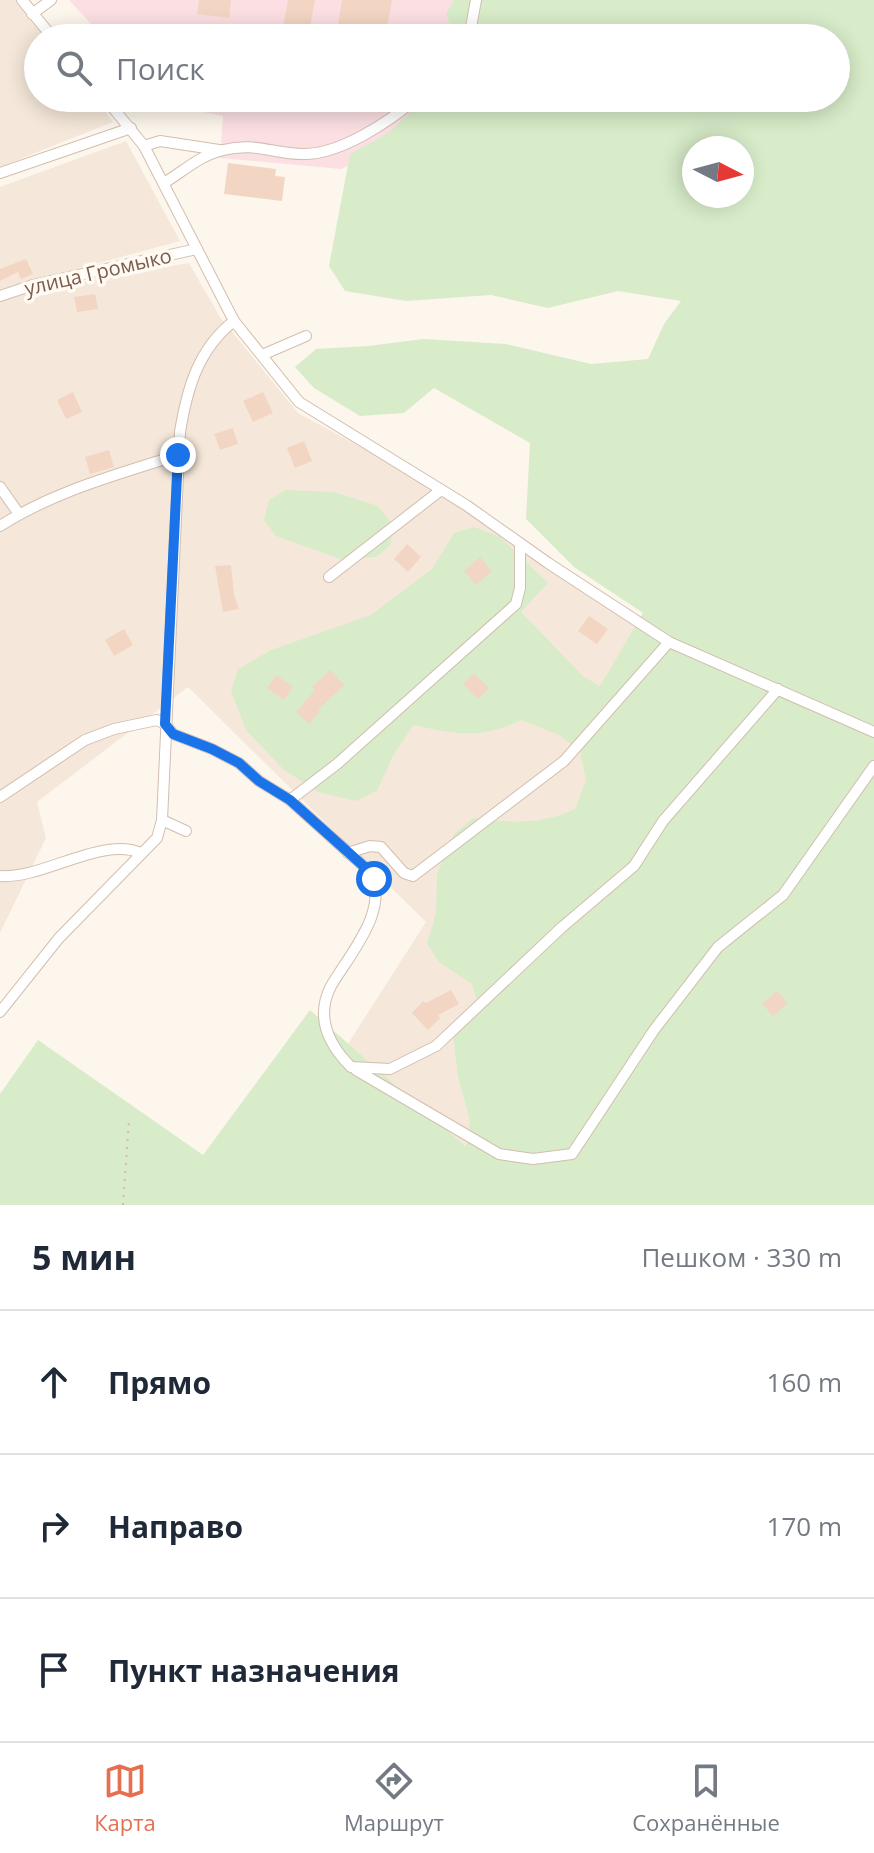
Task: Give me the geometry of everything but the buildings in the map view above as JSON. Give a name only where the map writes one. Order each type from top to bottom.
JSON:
[{"type":"street","points":[[22,0],[41,24]]},
{"type":"street","points":[[32,14],[51,0]]},
{"type":"street","points":[[472,24],[476,0]]},
{"type":"street","points":[[117,112],[144,146],[234,321],[299,402],[441,490],[669,642],[874,732]]},
{"type":"street","points":[[144,146],[160,141],[221,150],[257,146],[301,154],[313,153],[386,124],[400,112]]},
{"type":"street","points":[[0,173],[131,128]]},
{"type":"street","points":[[164,183],[221,150]]},
{"type":"street","name":"улица Громыко","points":[[0,296],[33,285],[197,249]]},
{"type":"street","points":[[0,1012],[59,938],[157,838],[162,820],[178,455],[189,388],[212,342],[234,321]]},
{"type":"street","points":[[262,355],[306,336]]},
{"type":"street","points":[[0,526],[89,482],[178,455]]},
{"type":"street","points":[[0,487],[19,514]]},
{"type":"street","points":[[329,577],[441,490]]},
{"type":"street","points":[[290,800],[337,764],[516,604],[520,588],[520,544]]},
{"type":"street","points":[[348,853],[370,846],[381,847],[404,873],[413,876],[564,761],[669,642]]},
{"type":"street","points":[[351,1067],[390,1069],[436,1046],[561,928],[634,866],[663,821],[778,689]]},
{"type":"street","points":[[0,797],[85,740],[148,720],[157,720],[173,734],[239,763],[259,781],[290,800],[369,871],[374,879],[377,893],[375,911],[326,996],[323,1015],[328,1037],[336,1052],[351,1067],[499,1154],[533,1159],[572,1154],[654,1030],[718,947],[783,895],[874,766]]},
{"type":"street","points":[[162,820],[186,831]]},
{"type":"street","points":[[0,876],[29,875],[79,856],[117,849],[141,853]]},
{"type":"path","points":[[123,1205],[129,1121]]},
{"type":"shaded area","points":[[0,0],[23,0],[41,24],[24,24],[24,112],[106,112],[113,122],[0,167]]},
{"type":"shaded area","points":[[69,0],[581,0],[566,24],[91,24]]},
{"type":"shaded area","points":[[204,112],[461,112],[341,169],[220,158],[223,116]]},
{"type":"shaded area","points":[[126,141],[180,241],[0,290],[0,187]]},
{"type":"shaded area","points":[[189,263],[220,317],[298,413],[476,509],[658,639],[534,1205],[344,1050],[426,922],[188,687],[37,802],[46,838],[0,933],[0,302],[38,289]]},
{"type":"green space","points":[[454,0],[874,0],[874,1205],[0,1205],[0,1094],[38,1040],[203,1155],[310,1010],[466,1147],[470,1121],[458,1076],[453,1036],[468,1022],[478,1005],[472,984],[439,962],[427,944],[436,913],[437,874],[454,834],[473,818],[525,821],[550,818],[575,809],[586,780],[580,751],[559,735],[521,720],[480,733],[442,731],[413,725],[392,758],[377,791],[356,801],[318,792],[283,769],[246,730],[231,691],[238,669],[271,650],[371,615],[432,569],[454,533],[474,527],[500,537],[548,583],[521,612],[584,677],[600,686],[643,613],[574,567],[526,519],[530,443],[434,388],[404,413],[360,416],[314,388],[295,367],[316,349],[423,339],[506,344],[591,364],[648,359],[664,324],[681,301],[618,291],[548,308],[491,295],[406,301],[345,291],[329,266],[350,154],[390,132],[411,112],[850,112],[850,24],[450,24],[446,13]]},
{"type":"green space","points":[[286,490],[334,492],[378,506],[394,527],[390,546],[376,557],[343,560],[276,536],[264,520],[269,500]]},
{"type":"route","points":[[178,455],[165,724],[173,734],[239,763],[259,781],[290,800],[369,871],[374,879]]}]
